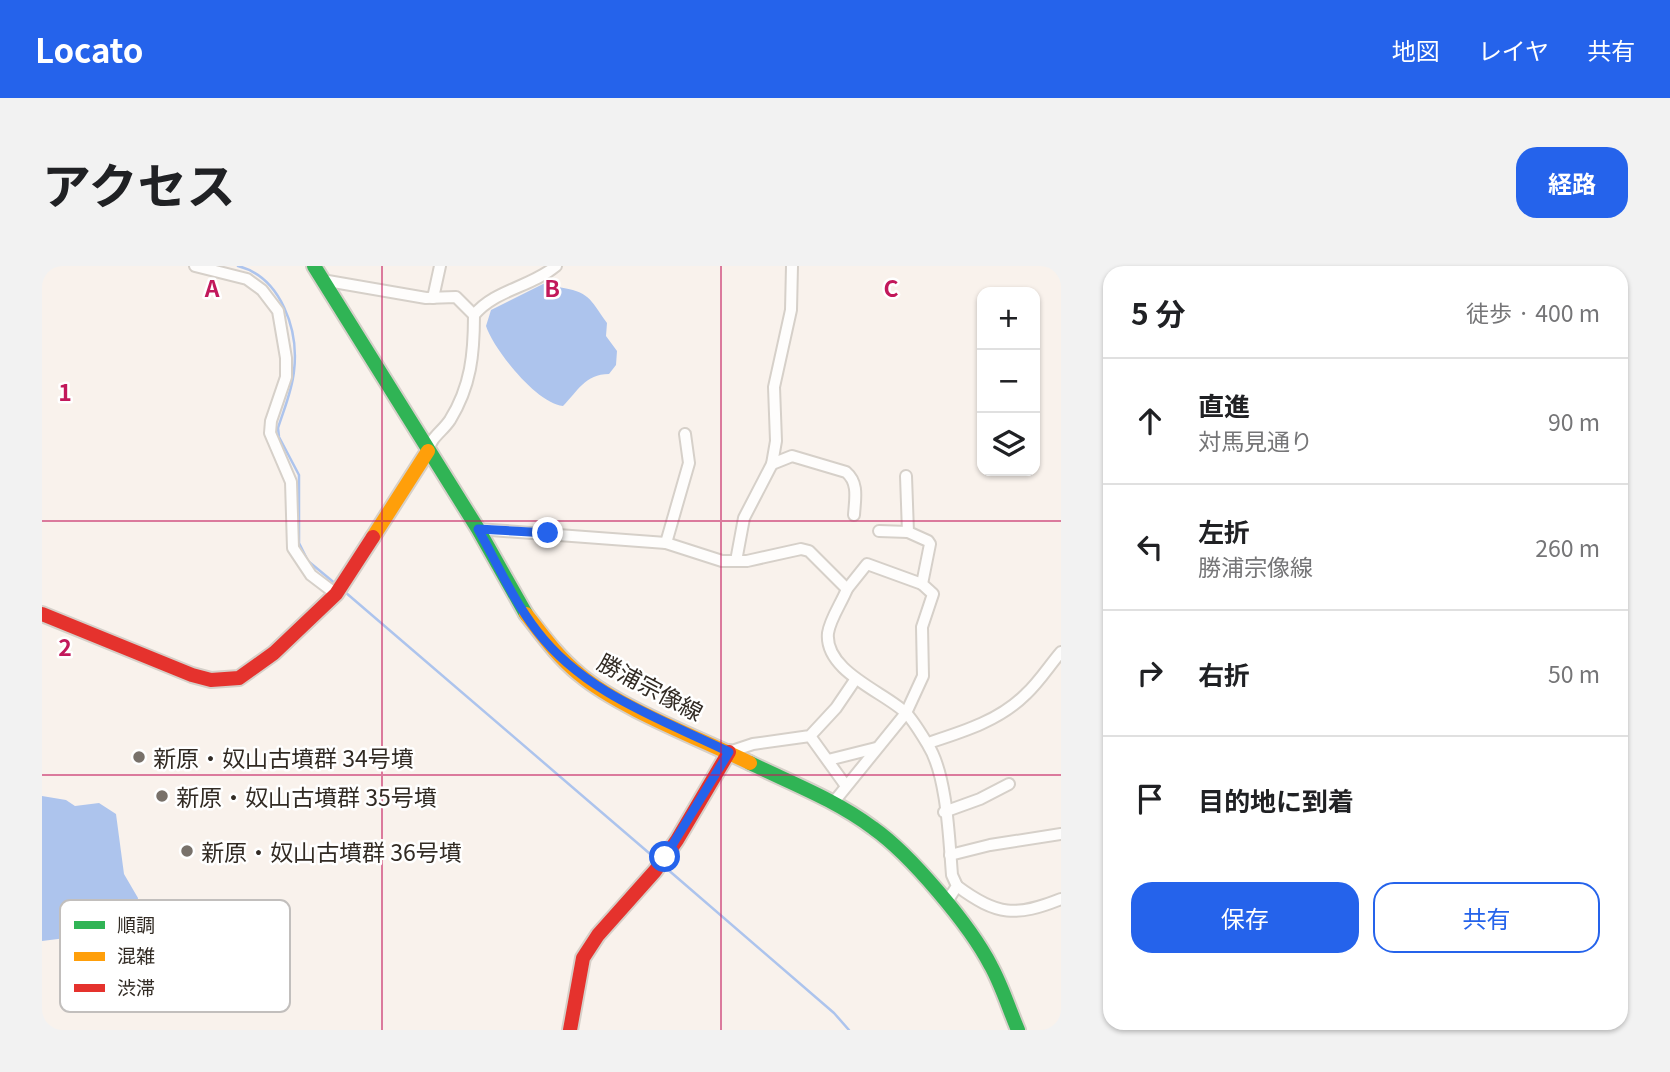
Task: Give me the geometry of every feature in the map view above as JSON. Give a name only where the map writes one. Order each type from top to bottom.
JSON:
[{"type":"main road","name":"勝浦宗像線","points":[[314,266],[478,529],[536,630],[581,676],[617,698],[860,817],[891,842],[946,903],[986,958],[1018,1030]]},
{"type":"main road","points":[[42,614],[192,675],[226,681],[250,673],[266,661],[339,589],[428,451]]},
{"type":"main road","points":[[570,1030],[583,958],[598,935],[655,871],[677,840],[729,752]]},
{"type":"street","points":[[195,266],[247,279],[262,290],[278,311],[286,358],[286,376],[271,421],[270,433],[291,482],[293,548],[311,575],[339,589]]},
{"type":"street","points":[[433,298],[440,266]]},
{"type":"street","points":[[428,451],[430,442],[447,425],[458,407],[472,372],[474,315],[489,301],[521,288],[556,266]]},
{"type":"street","points":[[736,561],[744,518],[772,464],[776,441],[774,387],[791,310],[792,266]]},
{"type":"street","points":[[322,280],[433,298],[456,298],[474,315]]},
{"type":"street","points":[[666,543],[689,463],[685,434]]},
{"type":"street","points":[[772,464],[792,456],[846,472],[853,478],[855,487],[854,515]]},
{"type":"street","points":[[906,476],[908,532]]},
{"type":"street","points":[[478,529],[666,543],[706,557],[736,561],[801,549],[809,551],[848,589]]},
{"type":"street","points":[[879,531],[908,532],[928,541],[930,544],[922,584]]},
{"type":"street","points":[[833,803],[906,713],[923,676],[922,627],[933,594],[922,584],[867,564],[848,589],[828,632],[831,649],[855,680],[906,713],[928,743],[943,782],[952,875],[957,886],[978,902],[1004,910],[1029,912],[1061,899]]},
{"type":"street","points":[[928,743],[981,725],[1001,712],[1025,695],[1061,652]]},
{"type":"street","points":[[729,752],[753,744],[810,736],[836,708],[855,680]]},
{"type":"street","points":[[810,736],[846,786]]},
{"type":"street","points":[[828,760],[876,748]]},
{"type":"street","points":[[944,812],[980,799],[1009,784]]},
{"type":"street","points":[[950,855],[990,845],[1061,834]]},
{"type":"street","points":[[946,903],[957,886]]},
{"type":"water","points":[[553,279],[558,287],[577,291],[592,302],[607,323],[606,336],[617,351],[616,365],[609,374],[588,380],[563,406],[541,396],[529,386],[507,361],[486,326],[491,310]]},
{"type":"water","points":[[42,796],[66,800],[75,806],[99,803],[116,814],[124,874],[138,900],[60,900],[60,939],[42,941]]},
{"type":"waterway","points":[[238,266],[266,281],[276,293],[290,323],[295,355],[294,371],[278,428],[279,437],[299,475],[299,543],[308,561],[337,585]]},
{"type":"waterway","points":[[345,592],[656,859]]},
{"type":"waterway","points":[[666,868],[834,1013],[849,1030]]},
{"type":"traffic: fast","points":[[314,266],[478,529],[526,614]]},
{"type":"traffic: fast","points":[[750,763],[844,809],[873,828],[904,855],[954,911],[981,949],[999,981],[1018,1030]]},
{"type":"traffic: slow","points":[[373,537],[428,451]]},
{"type":"traffic: slow","points":[[526,614],[564,661],[596,687],[638,711],[750,763]]},
{"type":"traffic: jam","points":[[42,614],[192,675],[211,680],[239,678],[274,653],[336,594],[373,537]]},
{"type":"traffic: jam","points":[[570,1030],[583,958],[598,935],[655,871],[677,840],[729,752]]},
{"type":"place","name":"新原・奴山古墳群 34号墳","points":[[139,757]]},
{"type":"place","name":"新原・奴山古墳群 35号墳","points":[[162,796]]},
{"type":"place","name":"新原・奴山古墳群 36号墳","points":[[187,851]]},
{"type":"route","points":[[548,533],[478,529],[536,630],[581,676],[617,698],[729,752],[665,857]]}]
